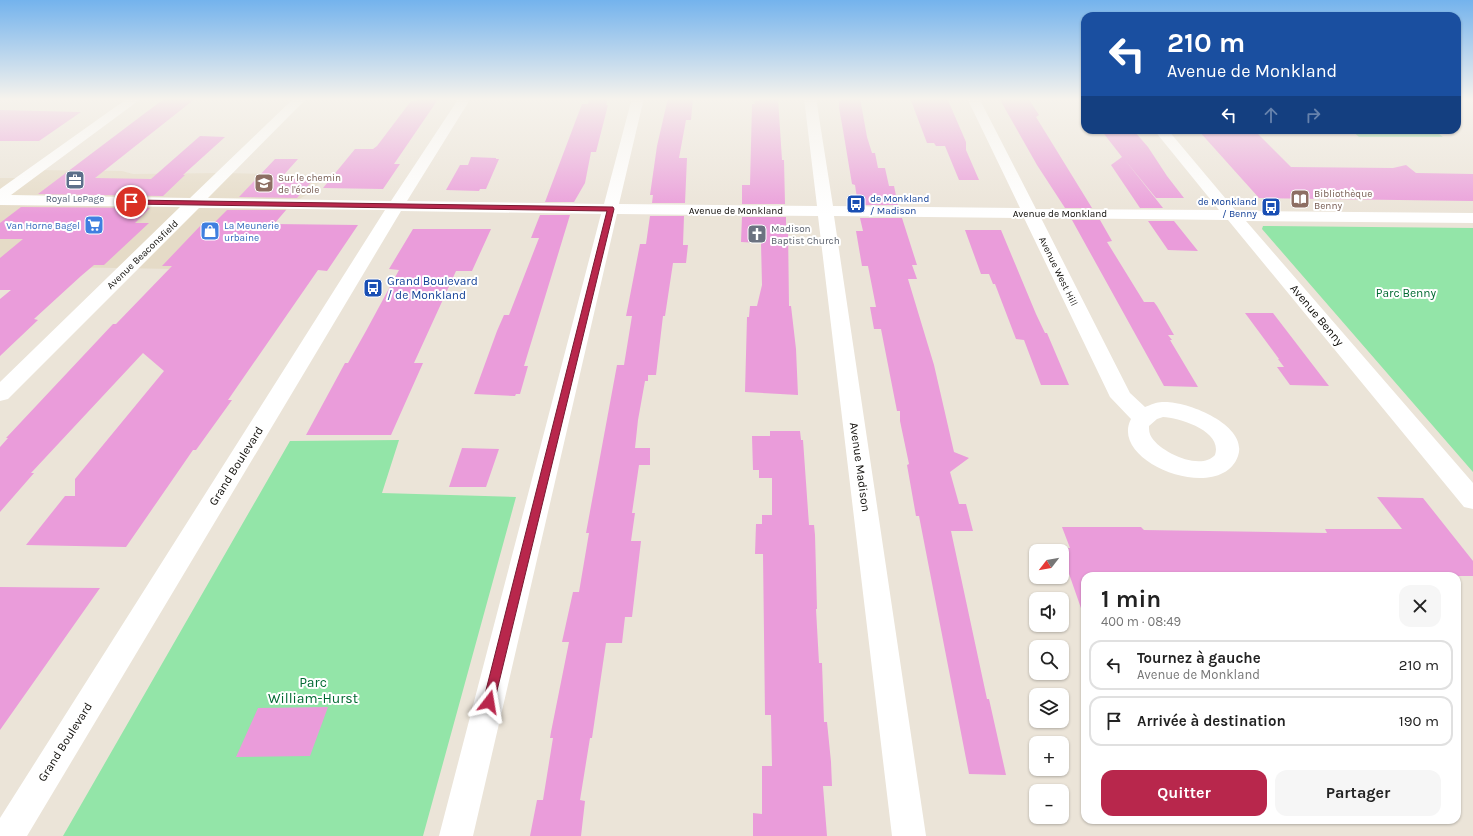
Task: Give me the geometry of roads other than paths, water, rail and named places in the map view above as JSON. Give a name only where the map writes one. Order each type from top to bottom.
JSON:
[{"type":"street","points":[[0,196],[82,137]]},
{"type":"street","name":"Avenue Beaconsfield","points":[[0,394],[262,137]]},
{"type":"street","name":"Grand Boulevard","points":[[8,836],[396,206],[440,137]]},
{"type":"street","points":[[456,836],[628,137]]},
{"type":"street","name":"Avenue Madison","points":[[815,137],[909,836]]},
{"type":"street","name":"Avenue West Hill","points":[[993,137],[1121,397],[1142,417]]},
{"type":"street","name":"Avenue Benny","points":[[1167,137],[1473,500]]},
{"type":"street","name":"Avenue de Monkland","points":[[0,200],[194,204],[1473,218]]},
{"type":"place","name":"Royal LePage","points":[[75,180]]},
{"type":"place","name":"Sur le chemin de l'école","points":[[264,183]]},
{"type":"place","name":"Bibliothèque Benny","points":[[1300,199]]},
{"type":"place","name":"de Monkland / Madison","points":[[856,204]]},
{"type":"place","name":"de Monkland / Benny","points":[[1271,207]]},
{"type":"place","name":"Van Horne Bagel","points":[[94,225]]},
{"type":"place","name":"La Meunerie urbaine","points":[[210,231]]},
{"type":"place","name":"Madison Baptist Church","points":[[757,234]]},
{"type":"place","name":"Grand Boulevard / de Monkland","points":[[373,288]]},
{"type":"park label","name":"Parc Benny","points":[[1406,293]]},
{"type":"park label","name":"Parc William-Hurst","points":[[313,690]]}]
